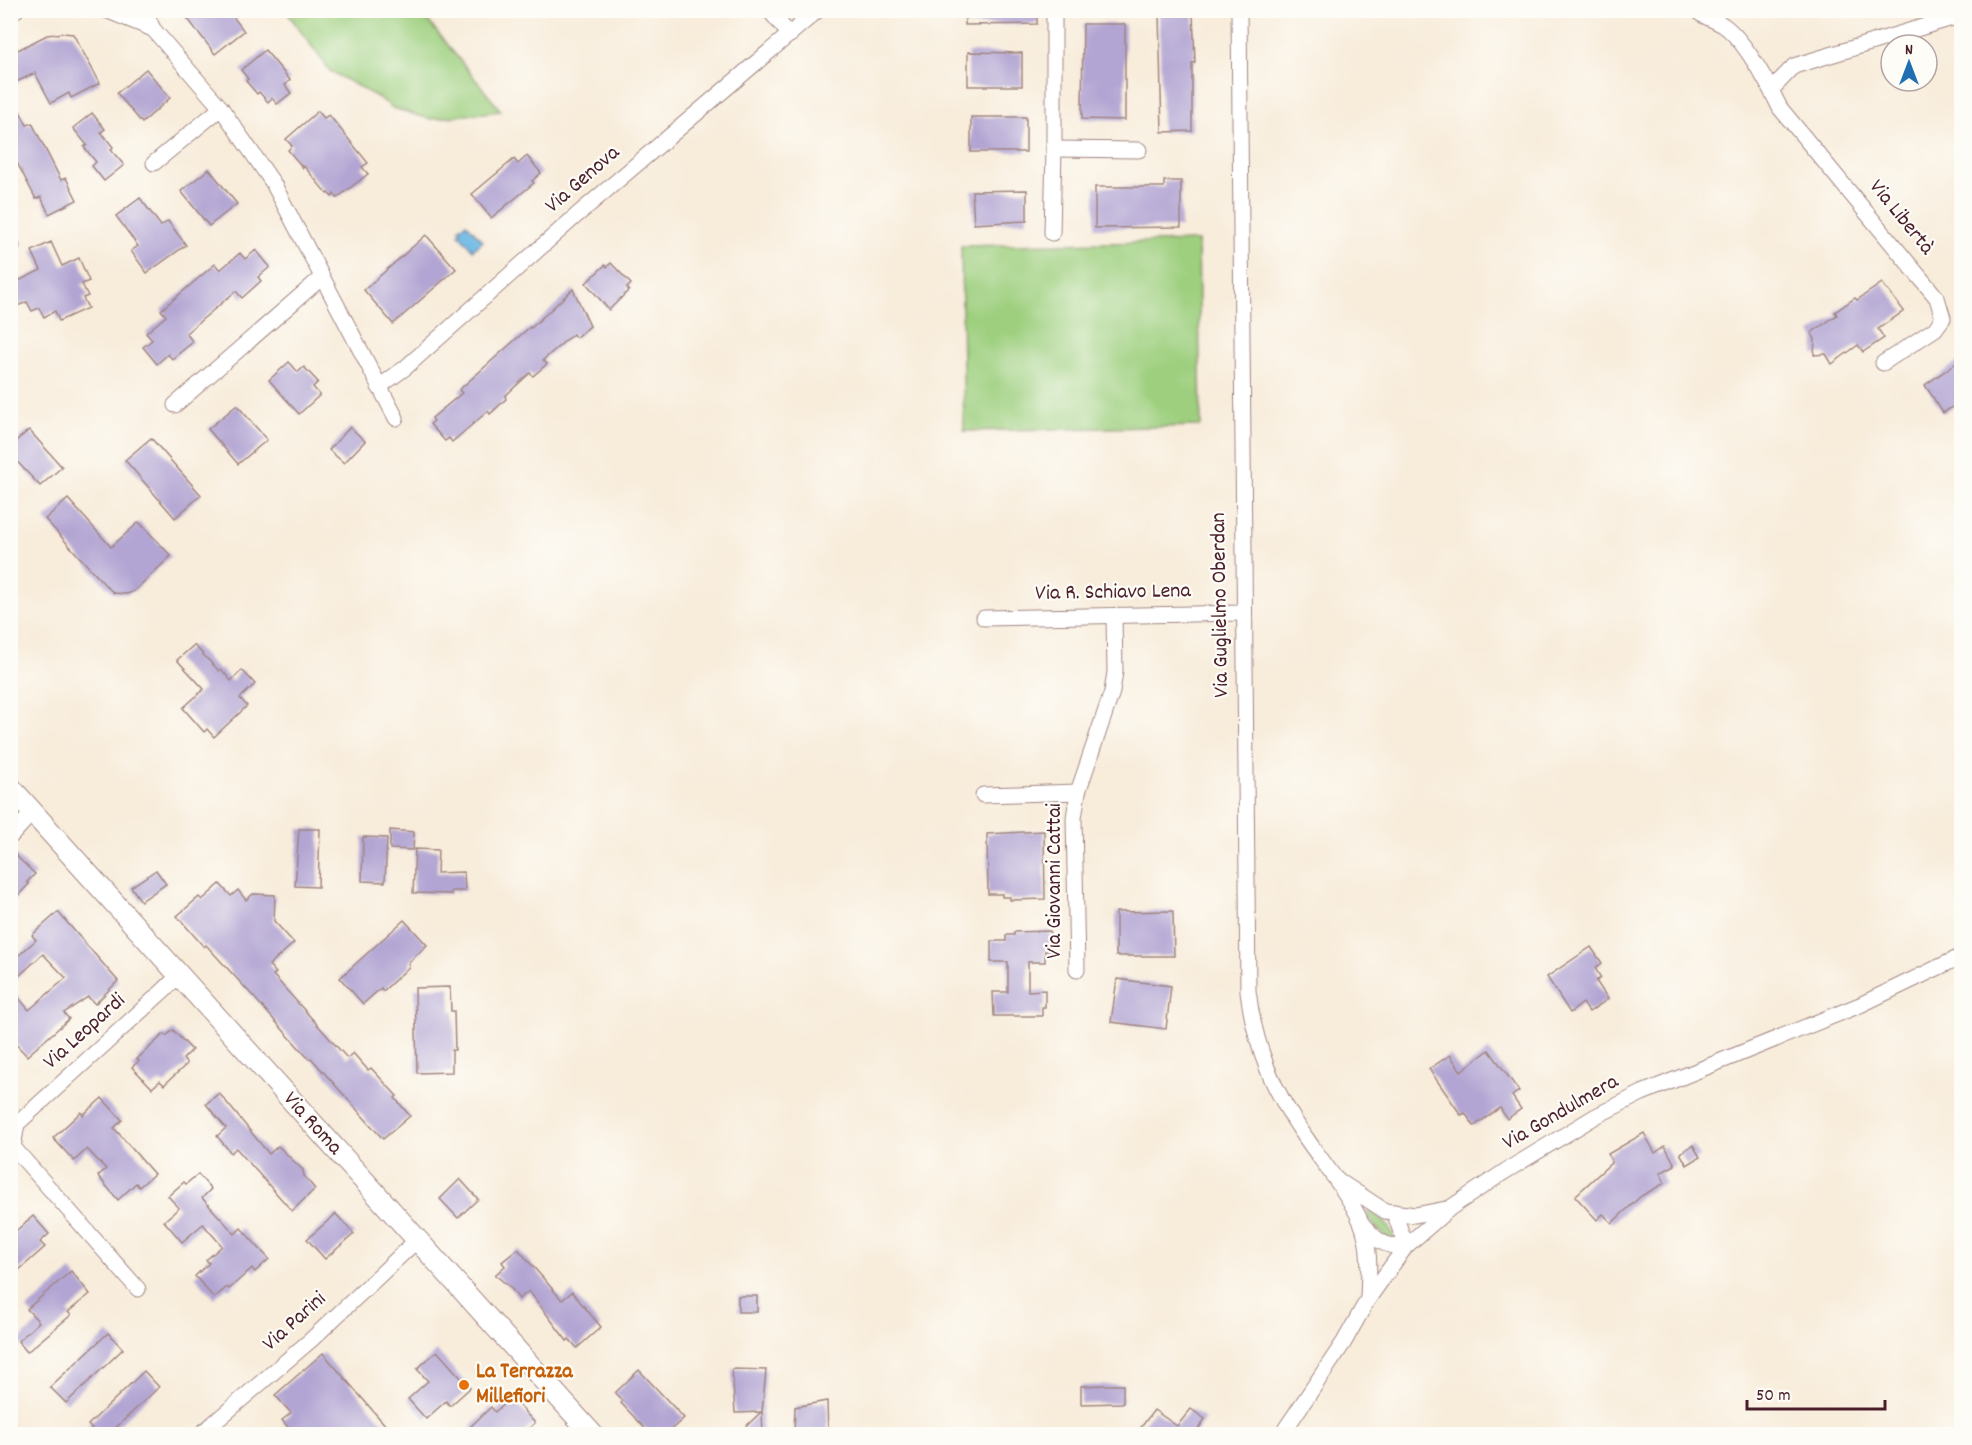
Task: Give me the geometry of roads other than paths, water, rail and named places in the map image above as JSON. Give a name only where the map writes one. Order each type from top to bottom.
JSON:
[{"type":"main road","name":"Via Roma","points":[[10,787],[592,1434]]},
{"type":"street","points":[[10,13],[16,10]]},
{"type":"street","points":[[106,10],[153,29]]},
{"type":"street","points":[[139,10],[221,108],[273,183],[396,418]]},
{"type":"street","points":[[769,10],[790,35]]},
{"type":"street","name":"Via Genova","points":[[379,387],[405,368],[577,215],[818,10]]},
{"type":"street","points":[[1052,233],[1054,10]]},
{"type":"street","name":"Via Guglielmo Oberdan","points":[[1239,10],[1247,917],[1248,991],[1252,1022],[1260,1053],[1284,1107],[1334,1177],[1362,1224],[1376,1240],[1394,1247],[1406,1246]]},
{"type":"street","name":"Via Libertà","points":[[1701,14],[1724,25],[1738,38],[1780,108],[1937,298],[1943,318],[1935,329],[1883,363]]},
{"type":"street","points":[[1771,90],[1794,66],[1962,15]]},
{"type":"street","points":[[154,163],[221,108]]},
{"type":"street","points":[[1054,149],[1139,150]]},
{"type":"street","points":[[175,405],[321,278]]},
{"type":"street","name":"Via R. Schiavo Lena","points":[[984,618],[1244,613]]},
{"type":"street","name":"Via Giovanni Cattai","points":[[1077,970],[1074,818],[1078,792],[1112,693],[1115,672],[1114,616]]},
{"type":"street","name":"Via Giovanni Cattai","points":[[983,795],[1078,792]]},
{"type":"street","points":[[10,837],[33,812]]},
{"type":"street","name":"Via Gondulmera","points":[[1282,1434],[1344,1342],[1368,1299],[1406,1246],[1450,1208],[1596,1116],[1652,1089],[1860,1005],[1962,956]]},
{"type":"street","name":"Via Leopardi","points":[[138,1289],[13,1147],[17,1124],[180,974]]},
{"type":"street","name":"Via Guglielmo Oberdan","points":[[1334,1177],[1385,1211],[1415,1215],[1450,1208]]},
{"type":"street","points":[[1394,1212],[1406,1246]]},
{"type":"street","name":"Via Guglielmo Oberdan","points":[[1362,1224],[1369,1269],[1368,1299]]},
{"type":"street","name":"Via Parini","points":[[201,1434],[312,1339],[417,1240]]},
{"type":"water","points":[[466,223],[483,241],[473,250],[459,234],[461,232],[459,229]]},
{"type":"place","name":"La Terrazza Millefiori","points":[[464,1385]]}]
